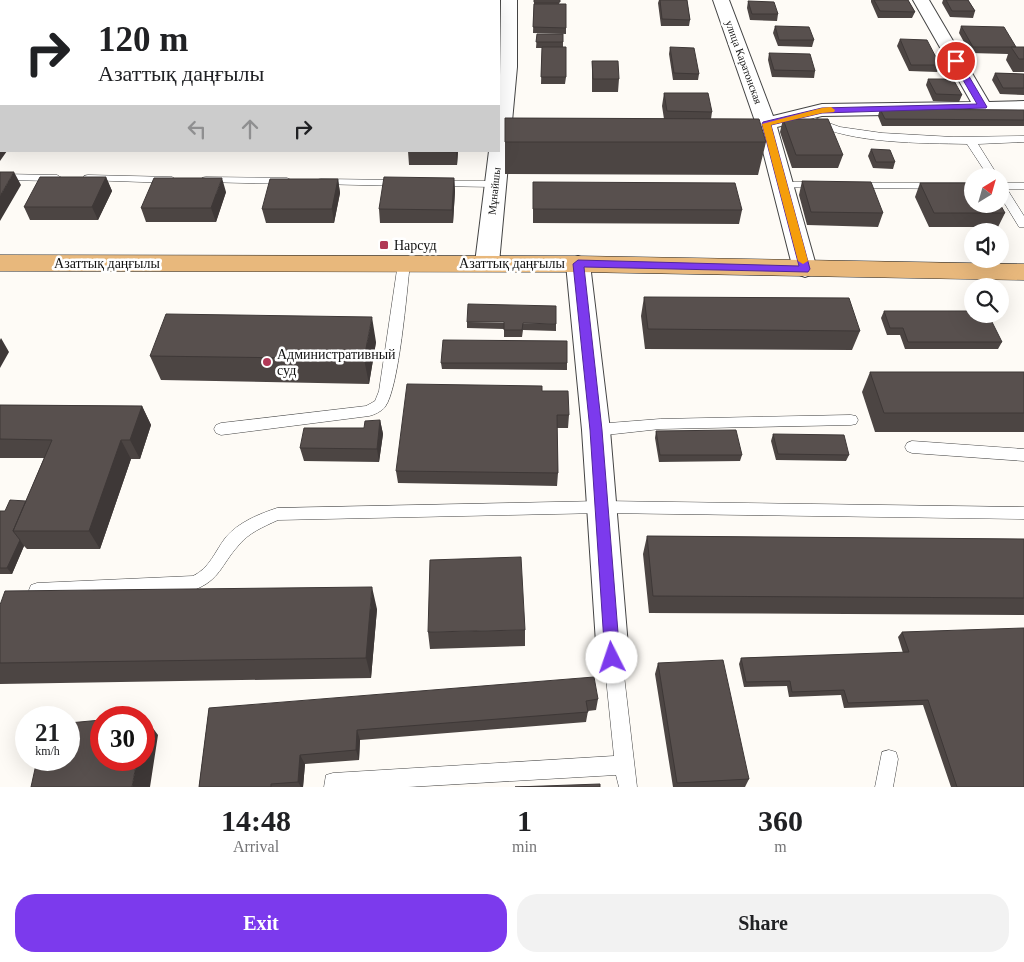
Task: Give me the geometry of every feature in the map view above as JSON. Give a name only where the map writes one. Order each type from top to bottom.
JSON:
[{"type":"main road","name":"Азаттық даңғылы","points":[[0,263],[487,263],[1024,272]]},
{"type":"street","name":"Мұнайшы","points":[[500,150],[508,67],[504,28],[509,0]]},
{"type":"street","name":"улица Каратонская","points":[[721,0],[782,185],[805,269]]},
{"type":"street","points":[[921,0],[983,107]]},
{"type":"street","points":[[765,135],[804,114],[822,110],[1024,107]]},
{"type":"street","name":"Мұнайшы","points":[[487,263],[500,152]]},
{"type":"street","points":[[578,264],[596,430],[612,658]]},
{"type":"lane","points":[[804,114],[825,127],[844,132],[971,141],[1024,139]]},
{"type":"lane","points":[[971,141],[988,168]]},
{"type":"lane","points":[[0,177],[495,184]]},
{"type":"lane","points":[[782,185],[964,186]]},
{"type":"lane","points":[[1009,187],[1024,186]]},
{"type":"lane","points":[[1009,202],[1022,224]]},
{"type":"lane","points":[[221,430],[369,411],[380,404],[386,391],[404,263]]},
{"type":"lane","points":[[596,430],[660,424],[851,420]]},
{"type":"lane","points":[[912,447],[1024,455]]},
{"type":"lane","points":[[38,590],[194,583],[205,579],[212,573],[232,541],[250,525],[277,514],[602,507],[1024,513]]},
{"type":"lane","points":[[612,658],[628,787]]},
{"type":"lane","points":[[884,787],[889,758]]},
{"type":"lane","points":[[333,787],[333,782],[624,765]]},
{"type":"building","points":[[534,0],[560,0],[560,2],[534,2]]},
{"type":"building","points":[[660,0],[687,0],[690,20],[662,19]]},
{"type":"building","points":[[874,0],[908,0],[915,12],[880,11]]},
{"type":"building","points":[[946,0],[968,0],[975,11],[952,11]]},
{"type":"building","points":[[748,1],[774,2],[778,14],[752,14]]},
{"type":"building","points":[[534,4],[566,4],[566,28],[533,27]]},
{"type":"building","points":[[775,26],[809,27],[814,40],[779,40]]},
{"type":"building","points":[[961,26],[1004,27],[1016,47],[973,47]]},
{"type":"building","points":[[537,34],[563,34],[563,42],[536,42]]},
{"type":"building","points":[[900,39],[927,40],[940,65],[911,65]]},
{"type":"building","points":[[542,47],[566,47],[566,77],[541,77]]},
{"type":"building","points":[[670,47],[694,48],[699,74],[674,73]]},
{"type":"building","points":[[1011,47],[1024,47],[1024,59],[1019,59]]},
{"type":"building","points":[[769,53],[810,54],[815,71],[774,70]]},
{"type":"building","points":[[592,61],[618,61],[619,79],[593,79]]},
{"type":"building","points":[[995,73],[1024,74],[1024,88],[1003,88]]},
{"type":"building","points":[[928,79],[953,79],[962,95],[936,94]]},
{"type":"building","points":[[664,93],[708,93],[712,112],[667,111]]},
{"type":"building","points":[[880,109],[1024,110],[1024,120],[885,119]]},
{"type":"building","points":[[505,118],[759,119],[766,142],[505,142]]},
{"type":"building","points":[[783,119],[828,119],[843,155],[796,155]]},
{"type":"building","points":[[871,149],[890,150],[895,162],[876,162]]},
{"type":"building","points":[[0,172],[14,172],[0,196]]},
{"type":"building","points":[[40,177],[106,177],[92,207],[24,207]]},
{"type":"building","points":[[384,177],[454,178],[452,210],[379,209]]},
{"type":"building","points":[[154,178],[222,178],[211,208],[141,208]]},
{"type":"building","points":[[270,179],[338,179],[332,209],[262,209]]},
{"type":"building","points":[[802,181],[871,182],[883,213],[811,212]]},
{"type":"building","points":[[533,182],[735,183],[742,210],[533,209]]},
{"type":"building","points":[[920,183],[964,183],[964,213],[934,213]]},
{"type":"building","points":[[644,297],[849,298],[860,331],[648,329]]},
{"type":"building","points":[[468,304],[556,306],[556,324],[523,323],[522,330],[504,330],[504,322],[467,322]]},
{"type":"building","points":[[884,311],[964,311],[964,323],[992,323],[1002,342],[908,342],[903,328],[890,328]]},
{"type":"building","points":[[166,314],[372,317],[364,359],[150,356]]},
{"type":"building","points":[[443,340],[567,341],[567,363],[441,363]]},
{"type":"building","points":[[870,372],[1024,372],[1024,413],[884,413]]},
{"type":"building","points":[[407,384],[542,386],[542,391],[568,391],[569,415],[557,415],[558,473],[396,471]]},
{"type":"building","points":[[0,405],[142,406],[130,440],[121,440],[89,531],[13,531],[52,440],[0,439]]},
{"type":"building","points":[[380,420],[377,449],[300,448],[304,428],[364,428],[365,421]]},
{"type":"building","points":[[736,430],[742,455],[660,455],[656,431]]},
{"type":"building","points":[[773,434],[844,435],[849,455],[778,454]]},
{"type":"building","points":[[10,500],[26,501],[13,531],[20,540],[7,568],[0,568],[0,511],[5,511]]},
{"type":"building","points":[[647,536],[1024,539],[1024,598],[653,596]]},
{"type":"building","points":[[521,557],[525,630],[428,632],[430,560]]},
{"type":"building","points":[[372,587],[366,658],[0,663],[0,605],[5,591]]},
{"type":"building","points":[[1024,628],[1024,787],[957,787],[928,700],[848,703],[844,690],[792,692],[790,681],[746,682],[741,658],[909,652],[902,632]]},
{"type":"building","points":[[723,660],[749,779],[677,783],[658,663]]},
{"type":"building","points":[[594,677],[598,699],[586,701],[588,712],[357,730],[356,750],[300,755],[298,782],[271,784],[271,787],[199,787],[209,708]]},
{"type":"building","points":[[90,721],[90,771],[135,771],[132,787],[31,787],[35,771],[80,771],[80,722]]},
{"type":"building","points":[[600,784],[600,787],[515,787]]},
{"type":"slow traffic","points":[[803,261],[766,124],[822,110],[831,110]]},
{"type":"place","name":"Нарсуд","points":[[384,245]]},
{"type":"place","name":"Административный суд","points":[[267,362]]},
{"type":"route","points":[[612,658],[596,430],[578,264],[805,269],[766,124],[822,110],[983,107],[956,61]]}]
